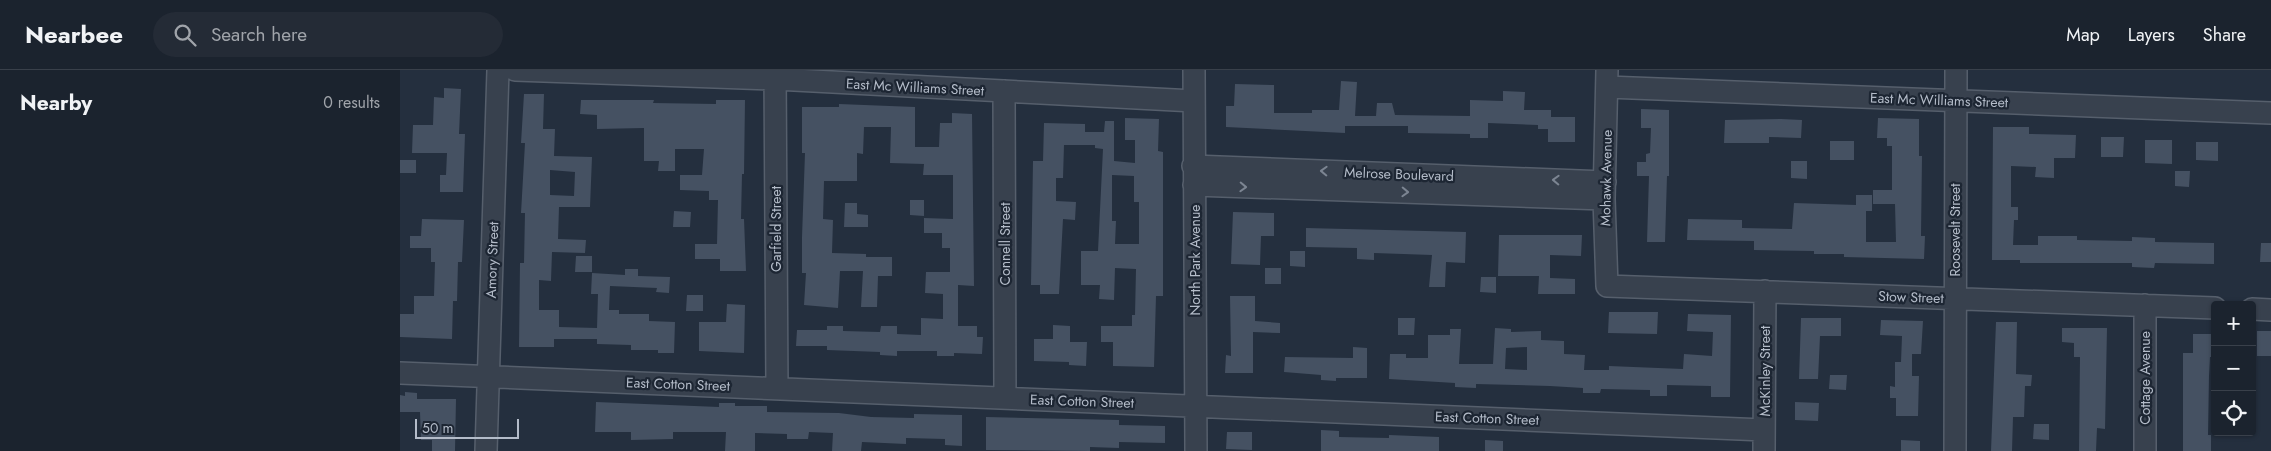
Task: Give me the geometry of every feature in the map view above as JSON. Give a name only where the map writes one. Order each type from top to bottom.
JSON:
[{"type":"street","name":"Amory Street","points":[[486,451],[498,70]]},
{"type":"street","name":"East Mc Williams Street","points":[[515,70],[775,75],[1004,91],[1194,101]]},
{"type":"street","name":"North Park Avenue","points":[[1194,70],[1196,451]]},
{"type":"street","name":"Roosevelt Street","points":[[1955,451],[1956,70]]},
{"type":"street","name":"Garfield Street","points":[[775,75],[777,388]]},
{"type":"street","name":"East Mc Williams Street","points":[[1607,78],[1956,101],[2271,114]]},
{"type":"street","name":"Mohawk Avenue","points":[[1607,78],[1604,191],[1607,286]]},
{"type":"street","name":"Connell Street","points":[[1004,91],[1005,397]]},
{"type":"street","name":"Melrose Boulevard","points":[[1194,176],[1604,191]]},
{"type":"street","name":"Stow Street","points":[[1607,286],[2211,308]]},
{"type":"street","name":"McKinley Street","points":[[1764,441],[1765,291]]},
{"type":"street","name":"Cottage Avenue","points":[[2145,305],[2145,451]]},
{"type":"street","points":[[2256,309],[2271,310]]},
{"type":"street","name":"East Cotton Street","points":[[400,373],[1195,406],[1764,441]]},
{"type":"building","points":[[1341,81],[1357,82],[1355,116],[1376,116],[1377,103],[1392,103],[1395,115],[1470,116],[1470,100],[1503,101],[1503,91],[1525,92],[1524,110],[1551,110],[1551,117],[1575,117],[1575,142],[1548,142],[1548,129],[1538,129],[1538,125],[1488,123],[1488,138],[1470,138],[1470,134],[1408,133],[1408,126],[1345,126],[1345,133],[1226,127],[1226,106],[1234,106],[1235,84],[1274,85],[1274,113],[1312,113],[1312,110],[1339,110]]},
{"type":"building","points":[[444,88],[461,89],[459,134],[465,134],[463,192],[440,192],[440,175],[446,175],[447,153],[412,153],[413,125],[433,125],[434,97],[444,98]]},
{"type":"building","points":[[524,94],[544,94],[543,129],[555,129],[554,156],[592,157],[590,207],[559,207],[558,239],[586,240],[585,253],[552,252],[551,281],[539,280],[539,310],[559,310],[559,327],[597,328],[598,294],[591,294],[592,273],[625,275],[625,269],[638,269],[638,276],[670,277],[669,293],[656,292],[657,288],[610,286],[609,310],[619,310],[619,314],[649,314],[649,321],[675,322],[674,353],[658,353],[658,350],[631,350],[631,345],[597,344],[597,339],[554,339],[554,347],[519,347],[520,263],[524,263],[525,213],[521,213],[525,143],[521,143]],"holes":[[[550,170],[575,172],[574,196],[550,195]]]},
{"type":"building","points":[[581,100],[654,100],[653,103],[716,104],[716,100],[745,100],[741,219],[744,219],[746,271],[720,271],[720,259],[695,259],[695,244],[717,244],[718,200],[709,200],[709,191],[680,190],[680,175],[702,175],[704,149],[675,149],[675,171],[658,171],[659,161],[644,161],[644,128],[597,129],[597,115],[580,114]]},
{"type":"building","points":[[839,104],[915,107],[915,147],[939,147],[940,123],[952,123],[952,113],[972,114],[974,286],[958,285],[958,326],[977,326],[977,337],[983,337],[982,354],[954,353],[954,356],[937,356],[937,351],[897,351],[897,356],[880,355],[880,352],[827,350],[827,346],[796,346],[797,330],[827,330],[827,326],[843,326],[843,331],[880,332],[881,326],[897,326],[897,334],[921,335],[921,318],[943,319],[943,294],[925,293],[926,272],[950,272],[950,248],[942,248],[942,233],[924,233],[924,218],[953,219],[953,175],[923,175],[924,164],[890,163],[891,127],[864,127],[863,154],[857,153],[857,181],[824,181],[823,219],[833,220],[832,253],[866,254],[866,257],[892,257],[892,276],[878,276],[877,307],[861,307],[863,271],[840,271],[838,308],[804,305],[806,273],[802,273],[802,237],[805,153],[802,153],[802,107],[839,107]]},
{"type":"building","points":[[1641,109],[1669,110],[1669,176],[1667,176],[1665,242],[1647,242],[1649,176],[1637,176],[1637,162],[1646,162],[1646,154],[1650,153],[1651,128],[1641,128]]},
{"type":"building","points":[[1125,118],[1159,119],[1158,151],[1163,152],[1163,296],[1156,296],[1154,367],[1113,366],[1113,342],[1101,342],[1101,326],[1132,326],[1132,315],[1135,315],[1136,269],[1115,268],[1114,300],[1099,299],[1100,285],[1081,285],[1081,251],[1098,251],[1103,149],[1095,148],[1095,145],[1064,145],[1063,178],[1056,178],[1056,201],[1076,202],[1075,220],[1063,219],[1059,294],[1040,294],[1040,285],[1031,285],[1033,161],[1043,161],[1044,123],[1085,124],[1085,132],[1104,132],[1105,121],[1114,121],[1114,161],[1135,163],[1135,140],[1125,140]],"holes":[[[1112,175],[1134,176],[1134,202],[1139,202],[1139,244],[1115,244],[1116,221],[1112,221]]]},
{"type":"building","points":[[1878,118],[1919,119],[1919,156],[1922,156],[1921,236],[1925,236],[1924,259],[1844,257],[1844,254],[1814,254],[1814,251],[1754,250],[1754,241],[1687,240],[1688,219],[1742,220],[1742,228],[1792,229],[1794,203],[1856,205],[1856,195],[1872,195],[1872,211],[1866,211],[1866,242],[1896,242],[1895,204],[1873,204],[1873,190],[1892,190],[1892,146],[1887,146],[1887,138],[1877,138]]},
{"type":"building","points":[[1725,120],[1802,120],[1801,138],[1769,137],[1769,143],[1724,143]]},
{"type":"building","points":[[1993,127],[2029,127],[2029,134],[2076,135],[2075,158],[2054,158],[2054,178],[2035,177],[2036,167],[2011,166],[2011,207],[2018,207],[2018,220],[2014,220],[2013,245],[2038,245],[2038,236],[2077,236],[2077,240],[2132,241],[2132,237],[2155,238],[2155,242],[2214,243],[2214,264],[2155,263],[2154,268],[2132,267],[2132,263],[2020,263],[2020,260],[1992,260]]},
{"type":"building","points":[[2101,137],[2124,137],[2123,157],[2101,157]]},
{"type":"building","points":[[2145,140],[2172,140],[2172,164],[2145,163]]},
{"type":"building","points":[[1830,141],[1854,141],[1854,160],[1830,160]]},
{"type":"building","points":[[2196,142],[2218,142],[2218,161],[2196,160]]},
{"type":"building","points":[[400,160],[416,160],[416,173],[400,173]]},
{"type":"building","points":[[1791,161],[1807,161],[1807,179],[1791,178]]},
{"type":"building","points":[[2175,171],[2190,171],[2189,187],[2175,186]]},
{"type":"building","points":[[910,200],[924,200],[924,216],[910,215]]},
{"type":"building","points":[[845,203],[857,203],[857,214],[868,215],[868,227],[844,227]]},
{"type":"building","points":[[674,211],[691,212],[690,227],[673,227]]},
{"type":"building","points":[[1233,212],[1274,213],[1274,236],[1261,236],[1260,265],[1231,264]]},
{"type":"building","points":[[422,219],[464,220],[462,262],[458,262],[457,301],[453,301],[452,339],[400,337],[400,314],[414,314],[414,296],[434,296],[435,262],[431,262],[431,248],[410,248],[410,236],[421,236]]},
{"type":"building","points":[[1306,228],[1466,232],[1465,263],[1446,262],[1445,287],[1429,287],[1432,255],[1374,253],[1374,260],[1357,259],[1357,248],[1306,247]]},
{"type":"building","points":[[1499,235],[1582,235],[1581,256],[1550,255],[1550,278],[1575,279],[1575,294],[1538,294],[1539,276],[1498,276]]},
{"type":"building","points":[[2261,243],[2271,243],[2271,262],[2260,262]]},
{"type":"building","points":[[1290,251],[1305,251],[1305,267],[1290,266]]},
{"type":"building","points":[[576,256],[592,256],[592,272],[575,272]]},
{"type":"building","points":[[1265,268],[1281,268],[1281,284],[1265,284]]},
{"type":"building","points":[[1481,277],[1496,277],[1496,293],[1480,292]]},
{"type":"building","points":[[687,295],[703,295],[703,311],[686,311]]},
{"type":"building","points":[[1230,296],[1255,296],[1255,321],[1280,323],[1280,333],[1253,332],[1253,373],[1225,373],[1226,355],[1231,356]]},
{"type":"building","points":[[727,304],[745,305],[744,353],[699,351],[699,322],[726,322]]},
{"type":"building","points":[[1609,312],[1658,312],[1657,334],[1608,333]]},
{"type":"building","points":[[1688,314],[1731,315],[1730,397],[1711,397],[1711,386],[1667,385],[1667,396],[1650,396],[1650,390],[1601,389],[1600,393],[1583,393],[1583,388],[1476,384],[1476,388],[1455,387],[1455,383],[1389,379],[1390,354],[1406,354],[1406,358],[1428,358],[1428,335],[1450,335],[1450,329],[1461,329],[1459,364],[1493,364],[1495,328],[1511,329],[1511,332],[1541,331],[1541,340],[1564,341],[1564,354],[1585,355],[1584,370],[1609,370],[1609,366],[1683,369],[1684,354],[1712,356],[1713,332],[1687,331]],"holes":[[[1527,347],[1527,370],[1505,369],[1506,348]]]},
{"type":"building","points":[[1398,318],[1415,318],[1414,335],[1398,335]]},
{"type":"building","points":[[1801,318],[1841,318],[1841,336],[1820,336],[1818,379],[1799,379]]},
{"type":"building","points":[[1881,320],[1923,321],[1921,354],[1912,354],[1912,376],[1919,376],[1918,416],[1896,416],[1896,398],[1890,398],[1890,386],[1895,387],[1895,362],[1901,362],[1902,336],[1880,335]]},
{"type":"building","points":[[1996,322],[2017,322],[2016,374],[2032,375],[2031,386],[2025,386],[2024,417],[2013,417],[2012,451],[1991,451]]},
{"type":"building","points":[[1053,325],[1070,326],[1070,342],[1087,342],[1086,366],[1069,365],[1069,362],[1034,361],[1034,339],[1053,339]]},
{"type":"building","points":[[2062,328],[2107,328],[2105,429],[2097,428],[2096,451],[2079,451],[2080,357],[2074,357],[2074,343],[2062,342]]},
{"type":"building","points":[[2257,331],[2271,331],[2271,356],[2257,356]]},
{"type":"building","points":[[2193,334],[2211,334],[2208,435],[2211,435],[2211,451],[2183,451],[2183,353],[2193,353]]},
{"type":"building","points":[[1353,347],[1367,348],[1367,378],[1336,378],[1336,381],[1321,380],[1321,375],[1284,372],[1285,357],[1353,358]]},
{"type":"building","points":[[1830,375],[1847,375],[1846,390],[1829,389]]},
{"type":"building","points":[[405,392],[417,393],[417,399],[456,399],[455,451],[432,451],[432,440],[421,440],[420,412],[400,412],[400,395],[405,396]]},
{"type":"building","points":[[596,402],[719,407],[719,403],[735,403],[735,406],[767,406],[767,412],[839,413],[871,417],[914,418],[914,414],[962,415],[962,446],[945,445],[945,439],[906,438],[906,444],[862,442],[861,451],[832,451],[833,433],[809,432],[808,439],[787,439],[787,434],[755,433],[755,451],[725,451],[726,432],[673,432],[673,439],[631,440],[631,432],[595,432]]},
{"type":"building","points":[[1795,402],[1819,403],[1818,421],[1795,420]]},
{"type":"building","points":[[986,417],[1119,420],[1119,425],[1165,426],[1165,443],[1119,442],[1119,448],[1090,447],[1090,451],[986,450]]},
{"type":"building","points":[[2034,424],[2049,424],[2049,440],[2033,439]]},
{"type":"building","points":[[1321,430],[1339,431],[1339,437],[1389,438],[1389,435],[1439,437],[1439,451],[1321,451]]},
{"type":"building","points":[[1227,432],[1252,432],[1252,450],[1226,449]]},
{"type":"building","points":[[1485,440],[1503,441],[1503,451],[1485,451]]},
{"type":"building","points":[[1901,440],[1920,441],[1920,451],[1901,451]]}]
